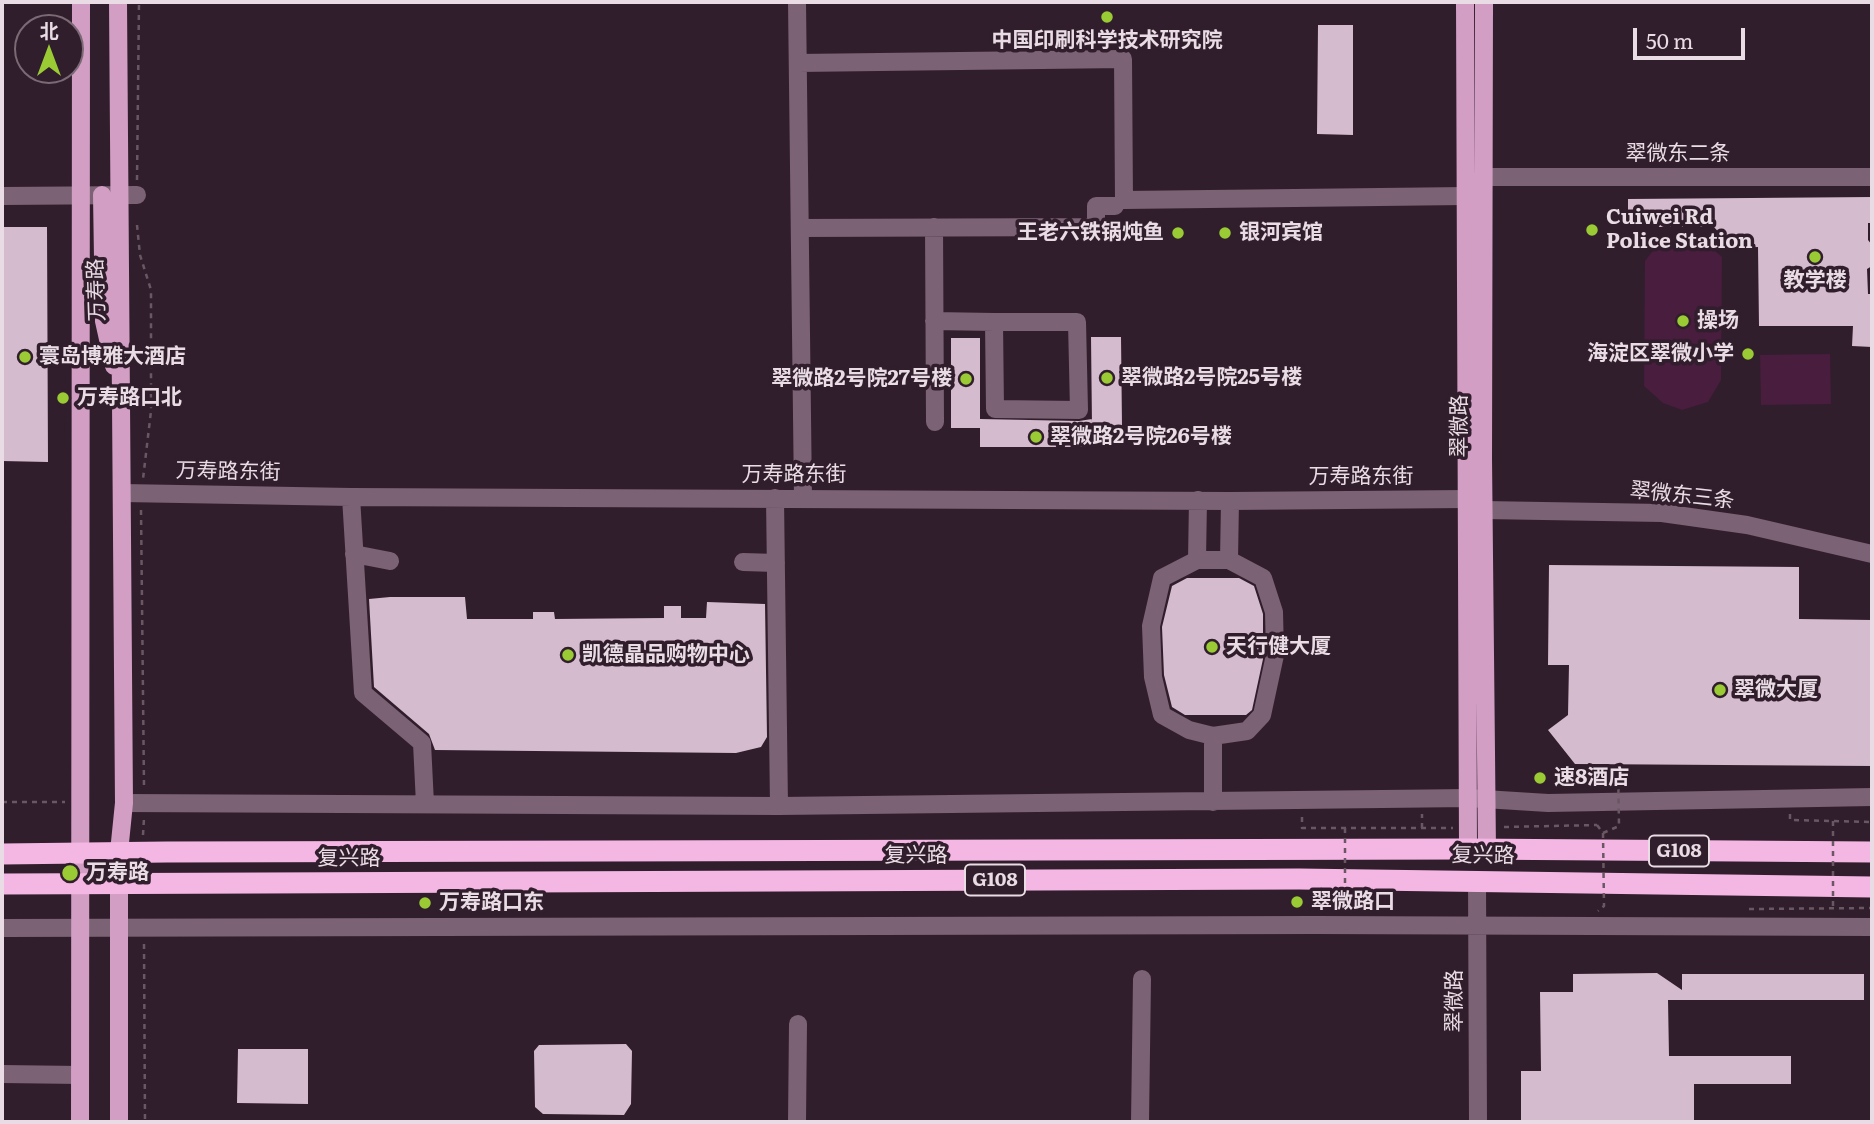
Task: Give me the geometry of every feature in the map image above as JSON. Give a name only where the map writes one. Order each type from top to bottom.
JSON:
[{"type":"highway","name":"复兴路","points":[[2,854],[1478,850],[1872,852]]},
{"type":"highway","name":"复兴路","points":[[2,884],[1477,880],[1872,887]]},
{"type":"main road","name":"万寿路","points":[[80,1122],[81,2]]},
{"type":"main road","points":[[118,2],[104,321],[122,400],[124,803],[118,884],[118,1122]]},
{"type":"main road","name":"翠微路","points":[[1465,2],[1466,499],[1477,799]]},
{"type":"main road","name":"翠微路","points":[[1478,850],[1484,510],[1484,2]]},
{"type":"street","points":[[797,2],[803,498]]},
{"type":"street","points":[[798,63],[1123,59],[1124,200],[1465,196]]},
{"type":"street","name":"翠微东二条","points":[[1484,177],[1872,177]]},
{"type":"street","points":[[2,196],[137,195]]},
{"type":"street","points":[[800,228],[1096,227],[1096,206],[1115,206]]},
{"type":"street","points":[[934,228],[935,422]]},
{"type":"street","points":[[934,321],[1077,322],[1079,410],[995,409],[994,322]]},
{"type":"street","name":"万寿路东街","points":[[123,493],[351,497],[1230,501],[1466,499]]},
{"type":"street","points":[[351,497],[363,693],[422,743],[425,804]]},
{"type":"street","points":[[775,498],[779,806]]},
{"type":"street","points":[[1197,560],[1198,500]]},
{"type":"street","points":[[1229,560],[1230,501]]},
{"type":"street","name":"翠微东三条","points":[[1484,510],[1662,513],[1747,525],[1872,554]]},
{"type":"street","points":[[354,554],[390,561]]},
{"type":"street","points":[[1197,560],[1229,560],[1263,578],[1275,612],[1275,655],[1262,715],[1247,732],[1213,736],[1189,730],[1162,715],[1153,677],[1151,626],[1162,578],[1197,560]]},
{"type":"street","points":[[743,562],[776,563]]},
{"type":"street","points":[[1213,736],[1213,802]]},
{"type":"street","points":[[124,803],[779,806],[1477,799],[1548,803],[1872,797]]},
{"type":"street","name":"翠微路","points":[[1477,880],[1478,1122]]},
{"type":"street","points":[[2,928],[1477,925],[1872,927]]},
{"type":"street","points":[[1140,1122],[1142,979]]},
{"type":"street","points":[[797,1122],[798,1024]]},
{"type":"street","points":[[2,1074],[80,1075]]},
{"type":"path","points":[[139,2],[137,195],[140,255],[150,290],[151,411],[141,493],[143,852]]},
{"type":"path","points":[[1603,833],[1619,826],[1618,766]]},
{"type":"path","points":[[1790,820],[1872,822]]},
{"type":"path","points":[[1833,821],[1833,909]]},
{"type":"path","points":[[1302,828],[1597,825],[1603,833],[1604,906],[1598,911]]},
{"type":"path","points":[[1345,828],[1345,913]]},
{"type":"path","points":[[1749,909],[1872,908]]},
{"type":"path","points":[[144,926],[145,1122]]},
{"type":"shaded area","name":"操场","points":[[1680,236],[1700,238],[1722,257],[1721,380],[1708,402],[1682,410],[1663,403],[1644,386],[1645,261],[1658,244]]},
{"type":"shaded area","points":[[1830,354],[1831,404],[1761,405],[1760,355]]},
{"type":"building","points":[[1318,25],[1353,25],[1353,135],[1317,134]]},
{"type":"building","name":"教学楼","points":[[1872,197],[1872,223],[1868,223],[1868,240],[1872,245],[1872,266],[1867,269],[1868,294],[1872,294],[1872,347],[1852,346],[1853,326],[1759,326],[1758,247],[1733,248],[1714,227],[1628,227],[1628,199]]},
{"type":"building","name":"寰岛博雅大酒店","points":[[4,227],[47,227],[48,462],[2,461]]},
{"type":"building","name":"翠微路2号院25号楼","points":[[1091,337],[1121,337],[1122,426],[1092,427]]},
{"type":"building","points":[[951,338],[980,338],[980,419],[1092,419],[1092,447],[980,447],[980,428],[951,428]]},
{"type":"building","name":"翠微大厦","points":[[1549,565],[1799,567],[1799,619],[1872,620],[1872,766],[1575,764],[1548,730],[1568,715],[1569,665],[1548,665]]},
{"type":"building","name":"天行健大厦","points":[[1187,578],[1239,578],[1254,586],[1263,614],[1263,659],[1252,710],[1246,715],[1185,715],[1172,707],[1164,675],[1162,627],[1172,586]]},
{"type":"building","name":"凯德晶品购物中心","points":[[465,597],[467,619],[533,619],[533,612],[554,612],[555,619],[664,618],[664,606],[681,606],[681,618],[706,618],[707,602],[765,604],[767,737],[761,747],[736,753],[435,750],[429,734],[374,687],[369,599]]},
{"type":"building","points":[[1657,973],[1682,990],[1682,974],[1864,974],[1864,1000],[1668,1000],[1669,1056],[1791,1056],[1791,1084],[1694,1084],[1694,1122],[1521,1122],[1521,1071],[1541,1071],[1540,992],[1573,992],[1573,974]]},
{"type":"building","points":[[626,1044],[632,1051],[631,1104],[624,1115],[543,1114],[535,1107],[534,1051],[539,1045]]},
{"type":"building","points":[[238,1049],[308,1049],[308,1104],[237,1103]]},
{"type":"place","name":"中国印刷科学技术研究院","points":[[1107,17]]},
{"type":"place","name":"Cuiwei Rd Police Station","points":[[1592,230]]},
{"type":"place","name":"王老六铁锅炖鱼","points":[[1178,233]]},
{"type":"place","name":"银河宾馆","points":[[1225,233]]},
{"type":"place","name":"教学楼","points":[[1815,257]]},
{"type":"place","name":"操场","points":[[1683,321]]},
{"type":"place","name":"海淀区翠微小学","points":[[1748,354]]},
{"type":"place","name":"寰岛博雅大酒店","points":[[25,357]]},
{"type":"place","name":"翠微路2号院25号楼","points":[[1107,378]]},
{"type":"place","name":"翠微路2号院27号楼","points":[[966,379]]},
{"type":"place","name":"万寿路口北","points":[[63,398]]},
{"type":"place","name":"翠微路2号院26号楼","points":[[1036,437]]},
{"type":"place","name":"天行健大厦","points":[[1212,647]]},
{"type":"place","name":"凯德晶品购物中心","points":[[568,655]]},
{"type":"place","name":"翠微大厦","points":[[1720,690]]},
{"type":"place","name":"速8酒店","points":[[1540,778]]},
{"type":"place","name":"万寿路","points":[[70,873]]},
{"type":"place","name":"翠微路口","points":[[1297,902]]},
{"type":"place","name":"万寿路口东","points":[[425,903]]}]
